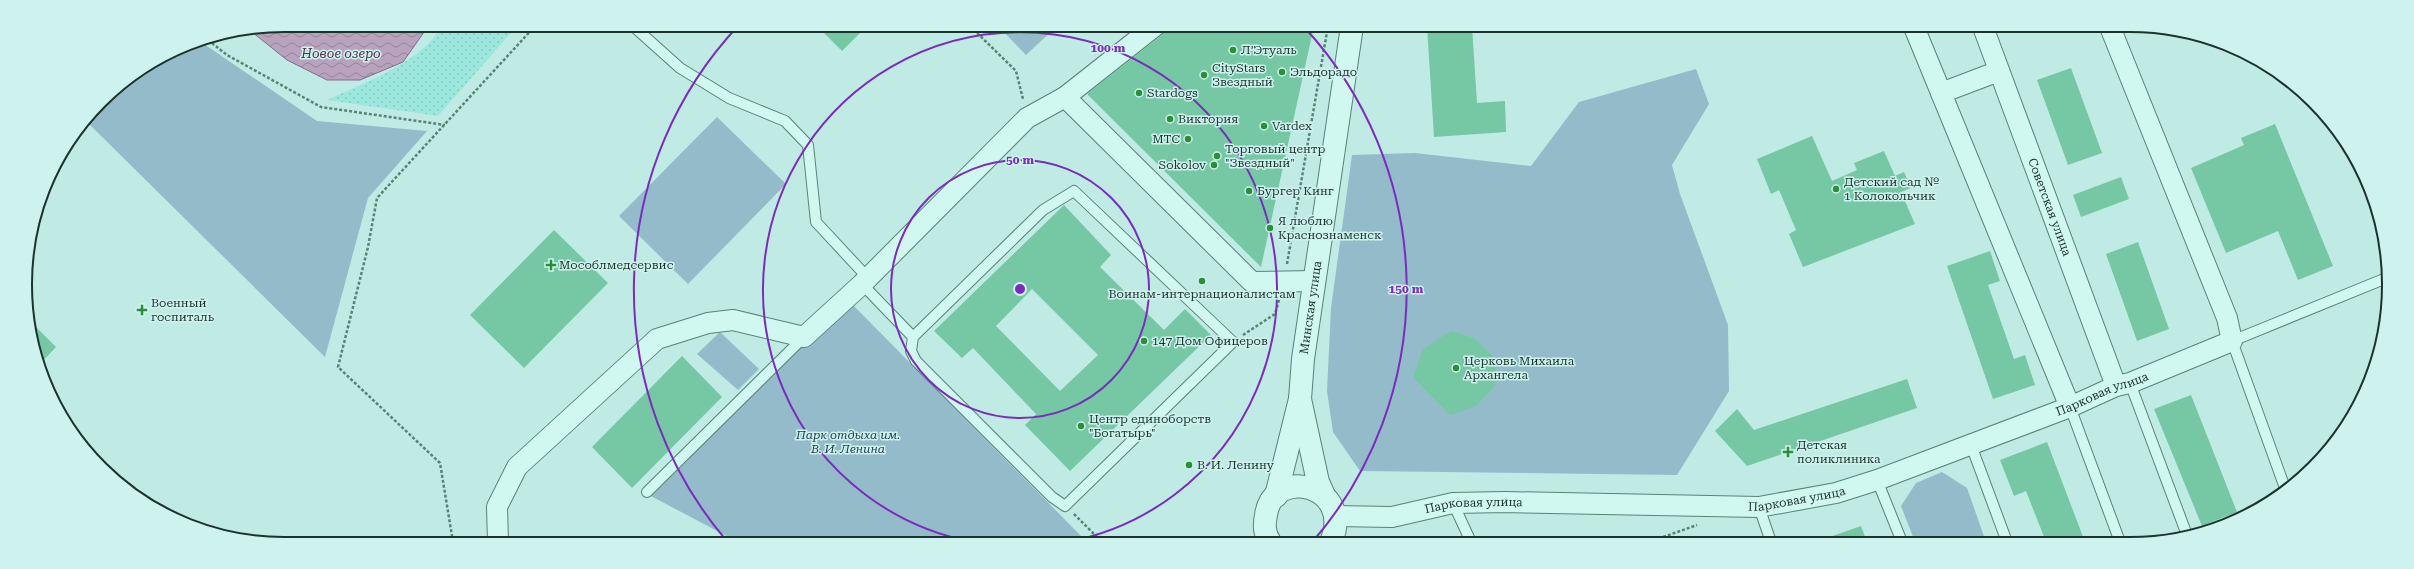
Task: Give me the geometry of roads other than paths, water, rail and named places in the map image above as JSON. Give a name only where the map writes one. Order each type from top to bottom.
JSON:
[{"type":"street","points":[[498,537],[497,507],[517,467],[657,339],[708,322],[733,320],[804,337],[865,281],[1028,118],[1065,97],[1147,32]]},
{"type":"street","name":"Минская улица","points":[[1263,536],[1267,509],[1276,496],[1300,399],[1315,281],[1351,32]]},
{"type":"street","points":[[1916,32],[2070,407]]},
{"type":"street","name":"Советская улица","points":[[1985,32],[2123,385]]},
{"type":"street","points":[[2112,32],[2227,318],[2232,341]]},
{"type":"street","points":[[1941,93],[1999,71]]},
{"type":"street","points":[[1065,97],[1252,282],[1285,280],[1315,281]]},
{"type":"street","name":"Парковая улица","points":[[1335,516],[1392,517],[1453,503],[1505,502],[1759,507],[1836,493],[1877,480],[2070,407],[2232,341]]},
{"type":"street","name":"Минская улица","points":[[1300,399],[1318,482],[1323,493],[1334,508],[1335,516]]},
{"type":"street","points":[[1276,496],[1294,486],[1306,486],[1323,493]]},
{"type":"street","points":[[1333,537],[1337,525],[1335,516]]},
{"type":"lane","points":[[640,32],[680,68],[729,98],[785,122],[808,145],[816,222],[913,337]]},
{"type":"lane","points":[[1074,191],[1233,342],[1064,506],[1052,497],[916,361],[910,351],[913,337],[1044,210],[1074,191]]},
{"type":"lane","points":[[2284,484],[2232,341],[2382,280]]},
{"type":"lane","points":[[647,492],[804,337]]},
{"type":"lane","points":[[2123,385],[2185,530]]},
{"type":"lane","points":[[2070,407],[2118,537]]},
{"type":"lane","points":[[1971,445],[2005,537]]},
{"type":"lane","points":[[1877,480],[1900,537]]},
{"type":"lane","points":[[1453,503],[1469,537]]},
{"type":"lane","points":[[1759,507],[1769,537]]},
{"type":"water","name":"Новое озеро","points":[[284,32],[424,32],[403,62],[360,80],[327,80],[287,60],[254,34]]},
{"type":"place","name":"Л’Этуаль","points":[[1233,50]]},
{"type":"place","name":"Эльдорадо","points":[[1282,72]]},
{"type":"place","name":"CityStars Звездный","points":[[1204,75]]},
{"type":"place","name":"Stardogs","points":[[1139,93]]},
{"type":"place","name":"Виктория","points":[[1170,119]]},
{"type":"place","name":"Vardex","points":[[1264,126]]},
{"type":"place","name":"МТС","points":[[1188,139]]},
{"type":"place","name":"Торговый центр \"Звездный\"","points":[[1217,156]]},
{"type":"place","name":"Sokolov","points":[[1214,165]]},
{"type":"place","name":"Детский сад № 1 Колокольчик","points":[[1836,189]]},
{"type":"place","name":"Бургер Кинг","points":[[1249,191]]},
{"type":"place","name":"Я люблю Краснознаменск","points":[[1270,228]]},
{"type":"place","name":"Мособлмедсервис","points":[[551,265]]},
{"type":"place","name":"Воинам-интернационалистам","points":[[1202,281]]},
{"type":"place","name":"Военный госпиталь","points":[[142,310]]},
{"type":"place","name":"147 Дом Офицеров","points":[[1144,341]]},
{"type":"place","name":"Церковь Михаила Архангела","points":[[1456,368]]},
{"type":"place","name":"Центр единоборств \"Богатырь\"","points":[[1081,426]]},
{"type":"place","name":"Детская поликлиника","points":[[1788,452]]},
{"type":"place","name":"В. И. Ленину","points":[[1189,465]]},
{"type":"park label","name":"Парк отдыха им. В. И. Ленина","points":[[848,442]]}]
